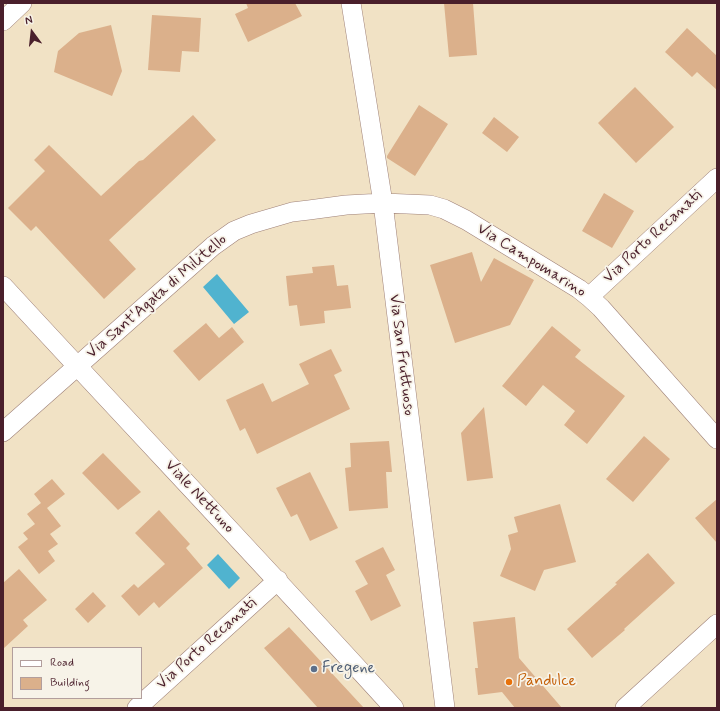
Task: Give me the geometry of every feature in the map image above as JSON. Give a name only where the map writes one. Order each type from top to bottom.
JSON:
[{"type":"street","points":[[3,21],[22,3]]},
{"type":"street","name":"Via San Fruttuoso","points":[[351,3],[383,203],[445,708]]},
{"type":"street","name":"Via Porto Recanati","points":[[589,297],[717,178]]},
{"type":"street","name":"Via Campomarino","points":[[383,203],[430,205],[444,209],[466,220],[574,286],[601,308],[717,439]]},
{"type":"street","name":"Via Sant'Agata di Militello","points":[[3,432],[213,246],[242,227],[275,217],[309,210],[383,203]]},
{"type":"street","name":"Viale Nettuno","points":[[3,286],[76,366],[278,580],[394,708]]},
{"type":"street","name":"Via Porto Recanati","points":[[137,708],[278,580]]},
{"type":"street","points":[[625,708],[717,624]]},
{"type":"water","points":[[217,274],[249,312],[234,324],[203,287]]},
{"type":"water","points":[[218,554],[240,578],[229,589],[207,565]]},
{"type":"building","points":[[246,3],[295,3],[302,16],[248,42],[235,14],[248,8]]},
{"type":"building","points":[[444,3],[473,3],[477,55],[449,57]]},
{"type":"building","points":[[152,15],[201,18],[199,52],[182,51],[180,72],[148,70]]},
{"type":"building","points":[[111,25],[122,71],[112,96],[54,72],[58,51],[79,33]]},
{"type":"building","points":[[687,28],[717,56],[717,90],[697,72],[692,77],[665,52]]},
{"type":"building","points":[[635,87],[674,127],[636,163],[598,123]]},
{"type":"building","points":[[419,105],[448,124],[415,176],[387,158],[387,156]]},
{"type":"building","points":[[193,115],[216,140],[109,240],[136,269],[104,299],[36,226],[31,231],[8,208],[45,171],[34,160],[49,145],[101,196]]},
{"type":"building","points":[[494,117],[519,137],[507,152],[482,133]]},
{"type":"building","points":[[604,193],[634,211],[612,248],[582,231]]},
{"type":"building","points":[[472,252],[481,282],[494,258],[534,280],[510,325],[455,343],[430,265]]},
{"type":"building","points":[[334,265],[337,286],[348,285],[351,308],[324,311],[325,323],[300,326],[297,305],[289,306],[286,276],[313,273],[312,267]]},
{"type":"building","points":[[206,323],[219,338],[232,327],[244,342],[199,381],[173,351]]},
{"type":"building","points":[[552,326],[581,350],[575,357],[625,396],[587,444],[564,425],[575,411],[543,385],[526,406],[502,386]]},
{"type":"building","points":[[331,349],[342,371],[334,375],[350,409],[257,454],[245,428],[240,431],[226,400],[263,383],[272,402],[309,384],[299,364]]},
{"type":"building","points":[[484,407],[493,478],[467,481],[461,433]]},
{"type":"building","points":[[644,436],[670,459],[633,502],[606,479]]},
{"type":"building","points":[[389,441],[392,472],[386,472],[388,508],[349,511],[345,468],[351,467],[350,443]]},
{"type":"building","points":[[103,453],[141,492],[118,510],[82,473]]},
{"type":"building","points":[[310,472],[338,528],[310,541],[297,514],[291,517],[276,488]]},
{"type":"building","points":[[52,479],[65,494],[47,508],[61,526],[50,534],[58,544],[48,551],[55,561],[39,574],[18,547],[28,539],[23,533],[35,524],[27,514],[41,503],[34,494]]},
{"type":"building","points":[[717,499],[717,543],[695,518]]},
{"type":"building","points":[[560,504],[576,562],[544,570],[535,591],[500,576],[511,549],[508,535],[518,532],[514,517]]},
{"type":"building","points":[[159,510],[190,544],[186,548],[203,568],[159,608],[154,602],[139,616],[121,596],[134,584],[138,588],[165,564],[135,533]]},
{"type":"building","points":[[383,547],[395,570],[386,575],[401,606],[371,621],[355,591],[368,584],[355,561]]},
{"type":"building","points":[[648,553],[675,583],[624,629],[625,630],[592,658],[567,629],[617,584],[615,583]]},
{"type":"building","points":[[19,569],[47,600],[23,620],[28,626],[3,649],[3,583]]},
{"type":"building","points":[[93,592],[106,606],[88,623],[75,609]]},
{"type":"building","points":[[515,617],[519,658],[562,708],[515,708],[502,692],[478,695],[475,668],[478,668],[473,622]]},
{"type":"building","points":[[289,627],[364,708],[318,708],[264,648]]},
{"type":"place","name":"Fregene","points":[[314,669]]},
{"type":"place","name":"Pandulce","points":[[509,682]]}]
